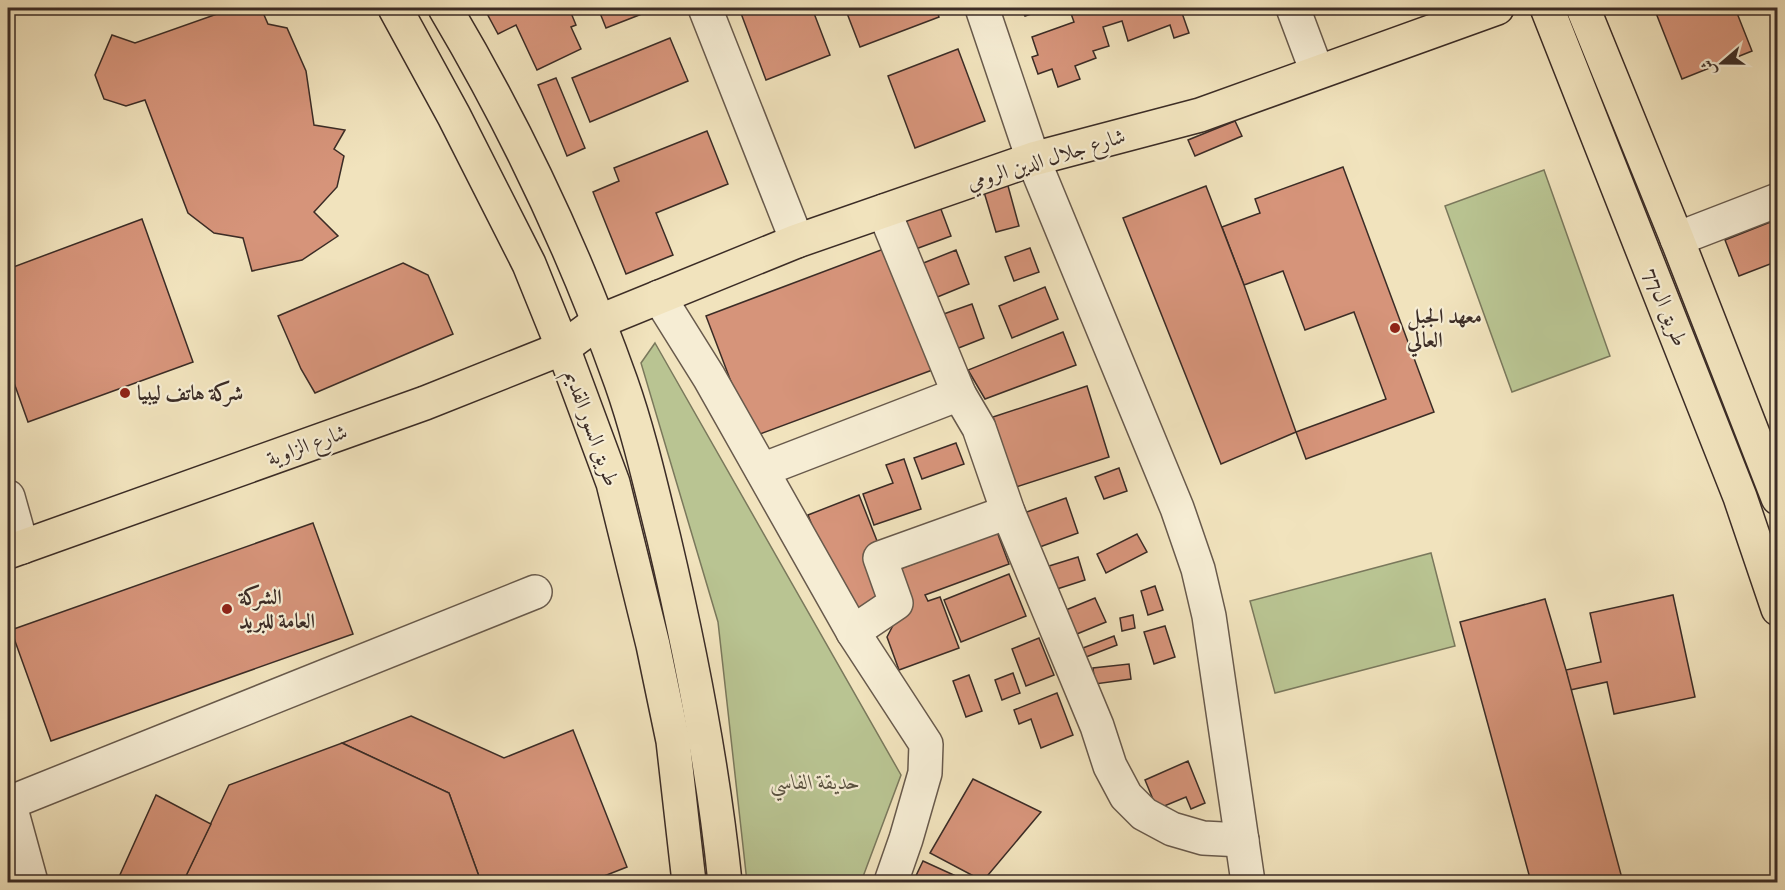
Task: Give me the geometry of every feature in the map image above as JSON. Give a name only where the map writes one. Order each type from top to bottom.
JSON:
[{"type":"main road","name":"طريق السور القديم","points":[[395,8],[454,116],[529,264],[613,483],[653,645],[673,741],[689,882]]},
{"type":"main road","name":"طريق السور القديم","points":[[445,8],[473,54],[558,226],[622,384],[642,450],[697,685],[717,808],[725,882]]},
{"type":"main road","name":"شارع جلال الدين الرومي","points":[[598,322],[797,241],[1033,159],[1200,115],[1497,8]]},
{"type":"main road","name":"طريق ال77","points":[[1547,8],[1740,497],[1778,609]]},
{"type":"main road","points":[[1582,8],[1677,239],[1778,498]]},
{"type":"main road","name":"شارع الزاوية","points":[[15,549],[425,403],[563,348],[598,322]]},
{"type":"street","points":[[705,8],[797,241]]},
{"type":"street","points":[[982,8],[1033,159],[1178,508],[1198,569],[1209,616],[1248,882]]},
{"type":"street","points":[[1293,8],[1317,72]]},
{"type":"street","points":[[1677,239],[1778,200]]},
{"type":"street","points":[[884,211],[959,394],[979,428],[1008,512],[1097,726],[1110,766],[1126,796],[1144,814],[1172,829],[1203,838],[1242,840]]},
{"type":"street","points":[[659,297],[683,333],[762,470],[852,632],[926,744],[925,773],[891,882]]},
{"type":"street","points":[[762,470],[959,394]]},
{"type":"street","points":[[8,496],[15,549]]},
{"type":"street","points":[[852,632],[896,603],[880,558],[1008,512]]},
{"type":"street","points":[[31,882],[8,800],[535,592]]},
{"type":"green space","points":[[1544,170],[1610,356],[1512,392],[1445,206]]},
{"type":"green space","name":"حديقة الفاسي","points":[[655,343],[901,775],[861,882],[747,882],[718,622],[641,363]]},
{"type":"green space","points":[[1431,553],[1455,646],[1275,693],[1250,601]]},
{"type":"building","points":[[234,8],[261,8],[268,24],[287,28],[306,71],[314,125],[345,130],[334,149],[344,156],[337,187],[314,212],[338,236],[302,260],[252,271],[243,238],[214,233],[188,213],[145,100],[126,106],[104,99],[95,75],[112,35],[135,43]]},
{"type":"building","points":[[484,8],[569,8],[576,25],[571,27],[581,49],[537,70],[516,25],[498,34]]},
{"type":"building","points":[[598,8],[651,8],[652,10],[606,28]]},
{"type":"building","points":[[739,8],[812,8],[830,55],[766,80]]},
{"type":"building","points":[[845,8],[936,8],[939,17],[860,47]]},
{"type":"building","points":[[1021,8],[1049,8],[1025,16]]},
{"type":"building","points":[[1069,8],[1197,9],[1182,13],[1189,33],[1174,38],[1170,25],[1128,41],[1122,21],[1103,27],[1109,46],[1093,51],[1096,58],[1075,66],[1080,79],[1058,87],[1052,69],[1038,74],[1032,57],[1038,55],[1032,37],[1074,22]]},
{"type":"building","points":[[1654,8],[1735,8],[1752,51],[1682,79]]},
{"type":"building","points":[[670,38],[688,81],[590,122],[572,78]]},
{"type":"building","points":[[958,49],[985,121],[915,148],[888,76]]},
{"type":"building","points":[[556,78],[585,148],[567,156],[538,85]]},
{"type":"building","points":[[1235,121],[1242,136],[1195,156],[1188,140]]},
{"type":"building","points":[[707,131],[728,184],[656,213],[673,255],[626,274],[593,192],[619,181],[614,168]]},
{"type":"building","points":[[1343,167],[1434,412],[1306,459],[1296,432],[1386,399],[1354,312],[1305,330],[1283,271],[1244,285],[1222,227],[1260,213],[1255,199]]},
{"type":"building","points":[[1005,175],[1019,226],[996,232],[981,182]]},
{"type":"building","points":[[1206,186],[1296,432],[1221,464],[1123,218]]},
{"type":"building","points":[[939,204],[951,236],[913,250],[901,218]]},
{"type":"building","points":[[142,219],[193,362],[28,422],[8,366],[8,269]]},
{"type":"building","points":[[1778,219],[1778,261],[1739,276],[1725,240]]},
{"type":"building","points":[[889,247],[935,369],[752,437],[706,316]]},
{"type":"building","points":[[1030,248],[1039,272],[1014,281],[1005,257]]},
{"type":"building","points":[[956,250],[969,284],[935,298],[921,264]]},
{"type":"building","points":[[403,263],[428,275],[453,334],[315,393],[301,369],[278,316]]},
{"type":"building","points":[[1045,287],[1058,319],[1012,338],[999,306]]},
{"type":"building","points":[[972,304],[984,338],[951,351],[938,316]]},
{"type":"building","points":[[1063,332],[1076,365],[985,399],[968,370]]},
{"type":"building","points":[[1087,386],[1109,457],[1016,487],[993,417]]},
{"type":"building","points":[[956,443],[964,464],[922,479],[914,458]]},
{"type":"building","points":[[904,459],[921,509],[874,525],[863,494],[893,483],[886,465]]},
{"type":"building","points":[[1119,468],[1127,491],[1104,499],[1095,477]]},
{"type":"building","points":[[859,495],[879,546],[893,601],[848,619],[808,515]]},
{"type":"building","points":[[1066,498],[1078,533],[1037,548],[1024,513]]},
{"type":"building","points":[[993,521],[1009,564],[925,595],[928,601],[940,597],[959,648],[899,670],[887,637],[902,608],[889,573],[939,554]]},
{"type":"building","points":[[313,523],[353,634],[51,741],[11,630]]},
{"type":"building","points":[[1137,534],[1147,552],[1106,573],[1097,554]]},
{"type":"building","points":[[1078,557],[1085,580],[1057,589],[1049,566]]},
{"type":"building","points":[[1009,574],[1026,616],[961,642],[944,600]]},
{"type":"building","points":[[1155,586],[1163,610],[1148,615],[1141,591]]},
{"type":"building","points":[[1673,595],[1695,697],[1614,714],[1607,682],[1570,690],[1566,670],[1601,662],[1590,613]]},
{"type":"building","points":[[1095,598],[1106,622],[1072,636],[1061,612]]},
{"type":"building","points":[[1545,599],[1623,882],[1531,882],[1460,622]]},
{"type":"building","points":[[1133,615],[1135,628],[1122,631],[1120,618]]},
{"type":"building","points":[[1165,626],[1175,657],[1154,664],[1144,632]]},
{"type":"building","points":[[1114,636],[1117,645],[1086,657],[1083,648]]},
{"type":"building","points":[[1039,638],[1054,675],[1026,686],[1012,649]]},
{"type":"building","points":[[1129,664],[1131,679],[1095,684],[1093,668]]},
{"type":"building","points":[[1013,673],[1020,693],[1002,700],[995,680]]},
{"type":"building","points":[[969,675],[982,711],[966,717],[953,681]]},
{"type":"building","points":[[1057,693],[1073,735],[1041,748],[1031,719],[1019,724],[1014,710]]},
{"type":"building","points":[[411,716],[504,758],[573,730],[627,867],[589,882],[481,882],[449,793],[342,743]]},
{"type":"building","points":[[342,743],[449,793],[481,882],[183,882],[229,785]]},
{"type":"building","points":[[1188,761],[1205,803],[1191,809],[1186,797],[1157,809],[1145,780]]},
{"type":"building","points":[[973,779],[1041,812],[983,881],[930,853]]},
{"type":"building","points":[[156,795],[211,824],[183,882],[123,882],[119,877]]},
{"type":"building","points":[[923,861],[969,882],[913,882]]},
{"type":"place","name":"معهد الجبل العالي","points":[[1395,328]]},
{"type":"place","name":"شركة هاتف ليبيا","points":[[125,393]]},
{"type":"place","name":"الشركة العامة للبريد","points":[[227,609]]}]
